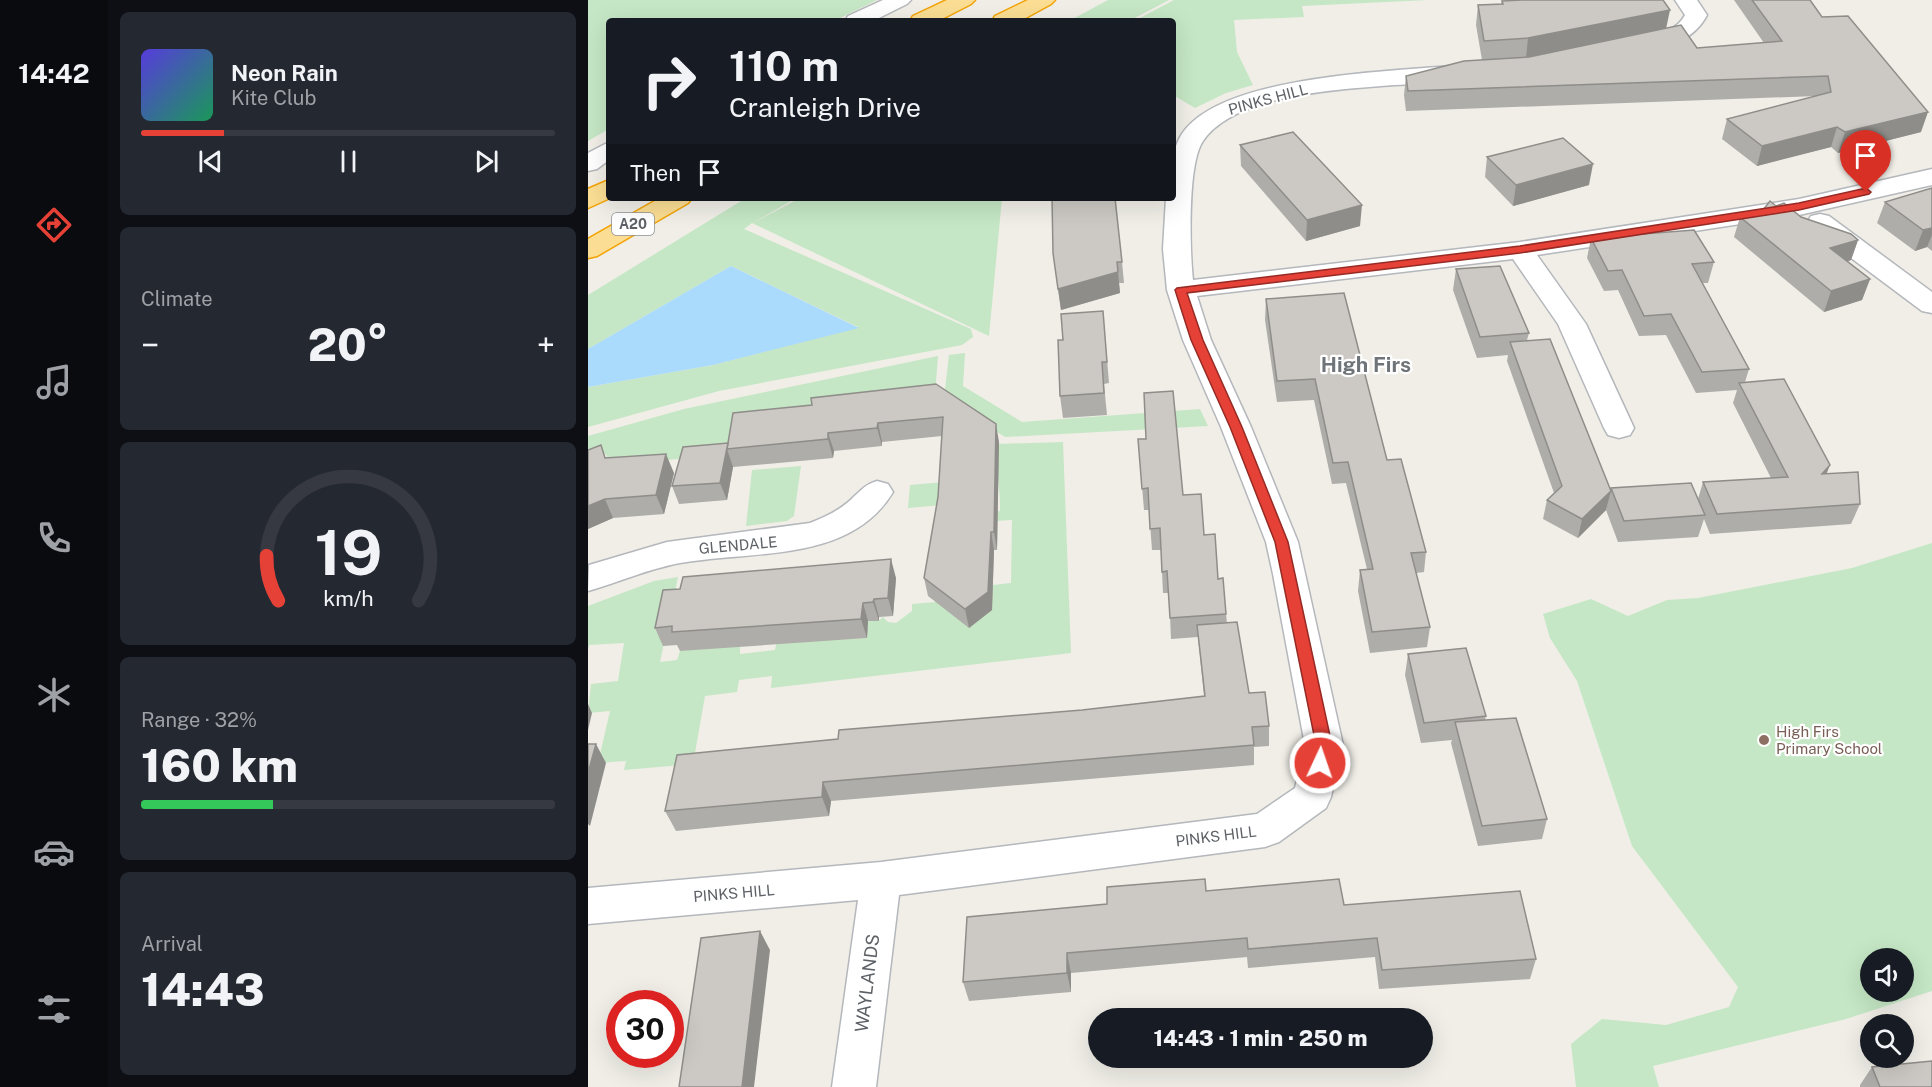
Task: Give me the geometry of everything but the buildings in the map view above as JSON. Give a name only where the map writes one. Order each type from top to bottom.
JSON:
[{"type":"highway","points":[[927,18],[964,0]]},
{"type":"highway","points":[[1009,18],[1044,0]]},
{"type":"highway","points":[[588,200],[606,190]]},
{"type":"highway","name":"A20","points":[[588,250],[674,201]]},
{"type":"street","points":[[862,18],[900,0]]},
{"type":"street","points":[[1623,47],[1682,35],[1702,28],[1686,0]]},
{"type":"street","name":"PINKS HILL","points":[[588,906],[881,880],[1265,830],[1312,797],[1324,745],[1287,563],[1282,542],[1236,427],[1197,340],[1181,290],[1176,249],[1180,184],[1190,140],[1216,113],[1240,103],[1322,84],[1470,71]]},
{"type":"street","points":[[588,164],[606,151]]},
{"type":"street","points":[[1181,290],[1520,250],[1799,207],[1932,177]]},
{"type":"street","points":[[1799,207],[1932,305]]},
{"type":"street","points":[[1520,250],[1572,324],[1619,428]]},
{"type":"street","name":"GLENDALE","points":[[588,579],[651,557],[691,549],[788,541],[820,534],[847,521],[866,507],[877,492]]},
{"type":"street","name":"WAYLANDS","points":[[854,1087],[881,880]]},
{"type":"green space","points":[[588,0],[877,0],[840,18],[606,18],[606,131],[588,141]]},
{"type":"green space","points":[[1108,0],[1169,0],[1135,18],[1075,18]]},
{"type":"green space","points":[[1174,0],[1428,0],[1302,6],[1304,17],[1234,20],[1237,52],[1253,85],[1226,93],[1195,108],[1176,97],[1176,18],[1140,18]]},
{"type":"green space","points":[[741,201],[791,201],[753,223],[794,201],[1002,201],[989,336],[752,223],[744,229],[971,329],[973,337],[962,345],[719,391],[588,427],[588,387],[713,365],[858,327],[731,266],[588,349],[588,295]]},
{"type":"green space","points":[[965,353],[963,386],[1022,422],[1200,409],[1208,426],[1005,437],[944,398],[949,355]]},
{"type":"green space","points":[[938,356],[935,395],[736,454],[609,465],[606,454],[588,462],[588,436],[684,409]]},
{"type":"green space","points":[[1063,442],[1071,653],[771,688],[772,676],[739,680],[737,692],[705,696],[693,764],[624,770],[626,761],[598,763],[610,711],[588,713],[591,684],[618,681],[624,643],[589,645],[588,650],[588,606],[654,581],[678,577],[660,662],[677,660],[680,651],[740,645],[740,654],[775,650],[779,629],[833,640],[866,638],[868,621],[878,621],[883,617],[888,622],[896,623],[912,611],[912,604],[936,602],[948,590],[1011,583],[1012,520],[995,521],[995,512],[1000,511],[996,444]]},
{"type":"green space","points":[[801,466],[794,516],[787,521],[746,526],[752,470]]},
{"type":"green space","points":[[944,482],[942,505],[908,508],[910,485]]},
{"type":"green space","name":"High Firs Primary School","points":[[1932,543],[1932,991],[1914,997],[1914,948],[1860,948],[1860,1002],[1898,1002],[1846,1019],[1653,1066],[1659,1087],[1576,1087],[1571,1044],[1602,1019],[1666,1025],[1729,1007],[1738,987],[1632,846],[1577,681],[1550,638],[1543,614],[1591,599],[1628,616],[1667,600],[1698,598],[1852,568]]},
{"type":"water","points":[[731,266],[859,328],[713,365],[588,387],[588,349]]},
{"type":"place","name":"High Firs Primary School","points":[[1764,740]]},
{"type":"district","name":"High Firs","points":[[1366,364]]},
{"type":"route","points":[[1320,763],[1324,745],[1282,542],[1236,427],[1197,340],[1181,290],[1520,250],[1799,207],[1866,192]]}]
